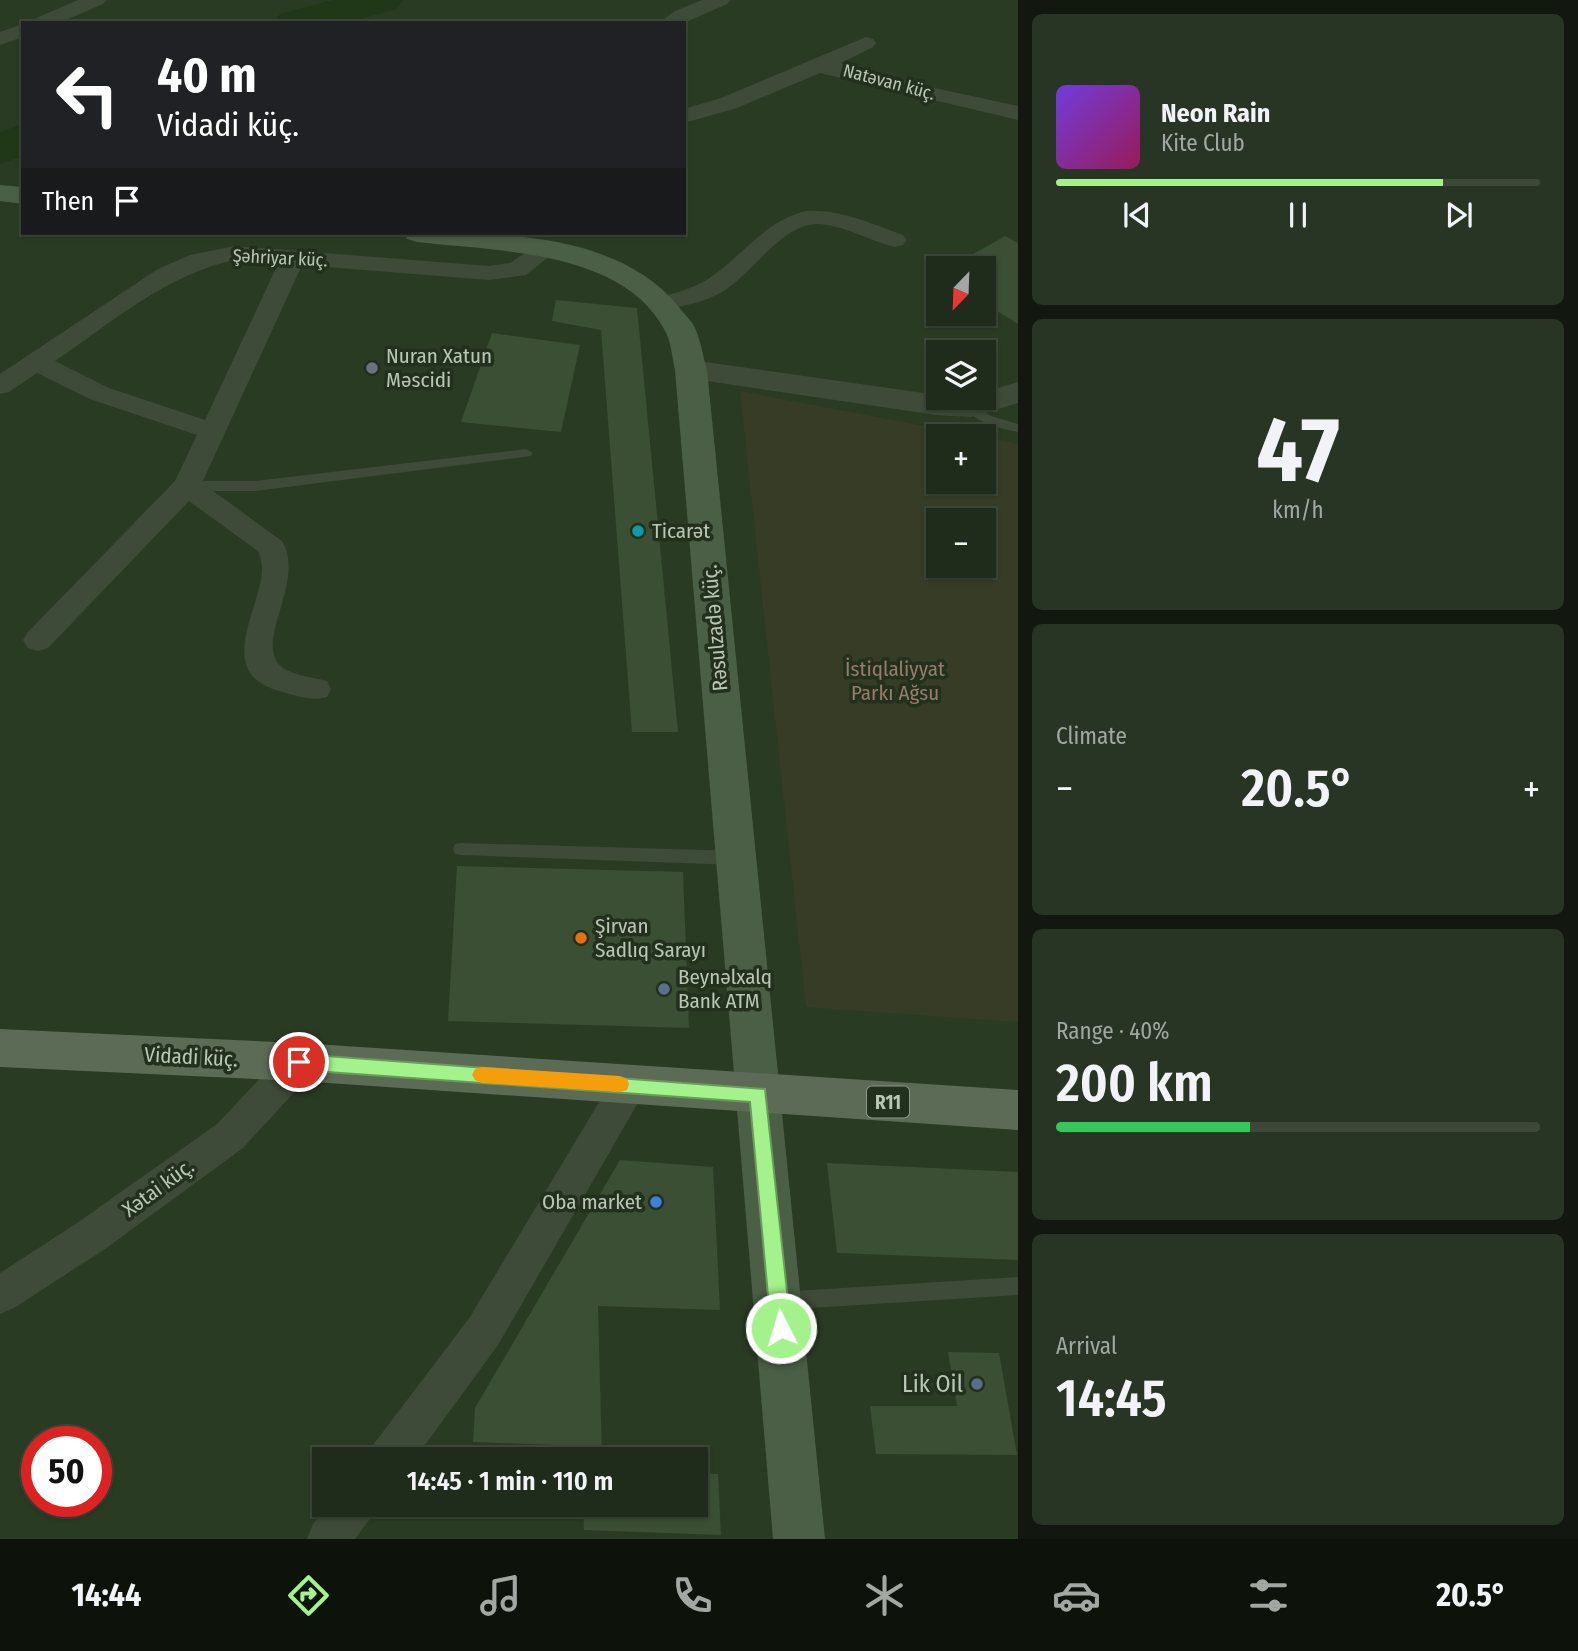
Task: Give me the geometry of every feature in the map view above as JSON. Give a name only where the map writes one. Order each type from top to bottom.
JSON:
[{"type":"main road","points":[[0,193],[21,195]]},
{"type":"main road","name":"Rəsulzadə küç.","points":[[453,235],[507,238],[593,261],[632,278],[655,297],[680,328],[691,370],[799,1539]]},
{"type":"main road","name":"Vidadi küç.","points":[[0,1048],[299,1062],[759,1094]]},
{"type":"main road","name":"R11","points":[[759,1094],[1018,1110]]},
{"type":"street","points":[[46,21],[96,0]]},
{"type":"street","points":[[672,21],[720,0]]},
{"type":"street","points":[[0,39],[21,31]]},
{"type":"street","points":[[818,66],[866,44]]},
{"type":"street","name":"Natəvan küç.","points":[[686,115],[729,103],[818,66],[836,68],[917,91],[1018,113]]},
{"type":"street","points":[[660,304],[695,295],[719,283],[782,229],[805,218],[829,218],[895,240]]},
{"type":"street","name":"Şəhriyar küç.","points":[[0,386],[167,274],[199,260],[235,253],[489,273],[517,270],[547,248]]},
{"type":"street","points":[[38,640],[187,486],[293,258]]},
{"type":"street","points":[[36,361],[63,379],[109,400],[212,431]]},
{"type":"street","points":[[691,370],[926,404]]},
{"type":"street","points":[[996,399],[1018,392]]},
{"type":"street","points":[[187,486],[272,548],[276,569],[257,647],[264,669],[280,680],[316,689]]},
{"type":"street","name":"Xətai küç.","points":[[0,1295],[92,1237],[230,1136],[299,1062]]},
{"type":"street","points":[[398,1447],[484,1331],[629,1085]]},
{"type":"street","points":[[328,1539],[345,1517]]},
{"type":"lane","points":[[974,410],[979,416],[1018,428]]},
{"type":"lane","points":[[187,486],[256,486],[526,453]]},
{"type":"lane","points":[[461,849],[737,858]]},
{"type":"lane","points":[[779,1301],[1018,1286]]},
{"type":"green space","name":"İstiqlaliyyat Parkı Ağsu","points":[[740,391],[926,426],[926,494],[996,494],[996,439],[1018,444],[1018,1022],[806,1007]]},
{"type":"building","points":[[1005,236],[1018,243],[1018,324],[996,310],[996,256],[970,256]]},
{"type":"building","name":"Ticarət","points":[[556,300],[637,308],[678,732],[632,732],[601,330],[552,321]]},
{"type":"building","points":[[492,333],[580,345],[561,432],[461,422]]},
{"type":"building","points":[[457,866],[683,872],[689,1028],[448,1021]]},
{"type":"building","points":[[620,1160],[713,1167],[720,1310],[598,1306],[602,1447],[473,1442],[475,1408]]},
{"type":"building","points":[[827,1163],[1018,1172],[1018,1260],[837,1253]]},
{"type":"building","points":[[948,1352],[999,1353],[1017,1455],[876,1454],[870,1406],[957,1406]]},
{"type":"building","points":[[708,1474],[718,1474],[721,1535],[584,1530],[583,1517],[708,1517]]},
{"type":"waterway","points":[[303,21],[382,0]]},
{"type":"waterway","points":[[0,150],[21,139]]},
{"type":"slow traffic","points":[[482,1075],[620,1084]]},
{"type":"place","name":"Nuran Xatun Məscidi","points":[[372,368]]},
{"type":"place","name":"Ticarət","points":[[638,531]]},
{"type":"place","name":"Şirvan Sadlıq Sarayı","points":[[581,938]]},
{"type":"place","name":"Beynəlxalq Bank ATM","points":[[664,989]]},
{"type":"place","name":"Oba market","points":[[656,1202]]},
{"type":"place","name":"Lik Oil","points":[[977,1384]]},
{"type":"route","points":[[299,1062],[759,1094],[781,1328]]}]
